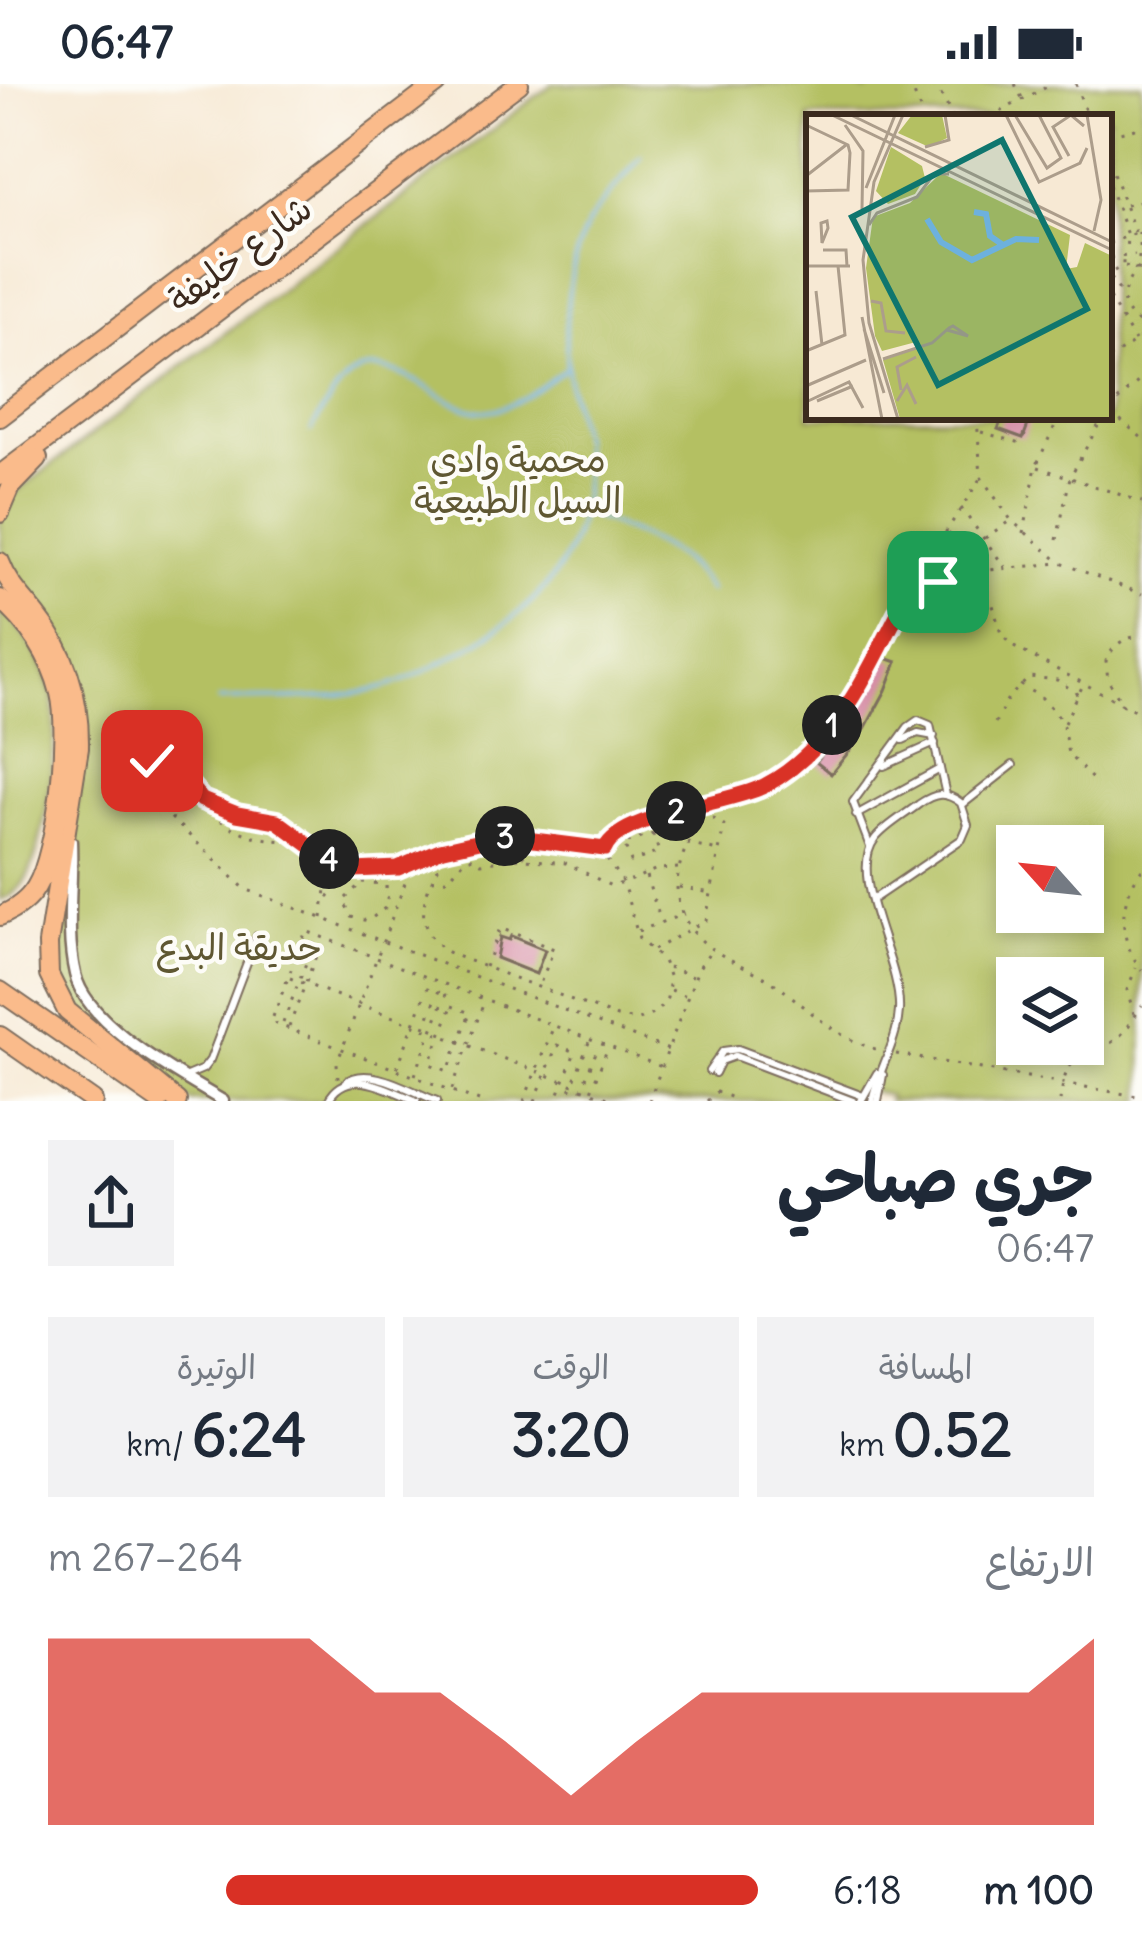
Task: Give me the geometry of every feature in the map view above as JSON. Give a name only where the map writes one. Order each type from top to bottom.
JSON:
[{"type":"main road","name":"شارع خليفة","points":[[0,417],[437,84]]},
{"type":"main road","name":"شارع خليفة","points":[[0,475],[518,84]]},
{"type":"main road","points":[[0,513],[18,477],[107,395]]},
{"type":"main road","points":[[0,562],[10,584],[49,632],[75,694],[79,748],[48,944],[52,986],[83,1028],[177,1101]]},
{"type":"main road","points":[[0,599],[47,658],[61,694],[65,739],[43,873],[28,899],[0,916]]},
{"type":"main road","points":[[0,991],[159,1101]]},
{"type":"main road","points":[[0,1036],[93,1101]]},
{"type":"street","points":[[69,812],[72,949],[79,988],[102,1018],[223,1101]]},
{"type":"lane","points":[[870,847],[854,802],[899,741],[918,733],[934,740]]},
{"type":"lane","points":[[880,767],[934,740]]},
{"type":"lane","points":[[934,740],[946,795]]},
{"type":"lane","points":[[962,806],[1012,765]]},
{"type":"lane","points":[[856,815],[940,769]]},
{"type":"lane","points":[[712,1072],[723,1051],[738,1049],[859,1099],[891,1053],[899,1012],[898,982],[872,900],[865,873],[870,847],[882,832],[932,795],[946,795],[962,806],[968,825],[962,839],[872,900]]},
{"type":"lane","points":[[184,1077],[203,1069],[210,1060],[257,937]]},
{"type":"lane","points":[[875,1101],[884,1065]]},
{"type":"lane","points":[[328,1101],[354,1075],[368,1075],[436,1101]]},
{"type":"lane","points":[[343,1083],[366,1082],[417,1101]]},
{"type":"path","points":[[903,84],[913,92]]},
{"type":"path","points":[[910,84],[921,114]]},
{"type":"path","points":[[935,84],[951,114]]},
{"type":"path","points":[[1015,84],[1022,99]]},
{"type":"path","points":[[995,114],[1052,84]]},
{"type":"path","points":[[1076,84],[1086,114]]},
{"type":"path","points":[[1003,109],[1006,114]]},
{"type":"path","points":[[1112,135],[1142,126]]},
{"type":"path","points":[[1112,170],[1139,232],[1140,245],[1135,269],[1124,279],[1121,302],[1132,319],[1142,323]]},
{"type":"path","points":[[1112,193],[1127,235],[1112,292]]},
{"type":"path","points":[[1112,212],[1142,201]]},
{"type":"path","points":[[1130,218],[1142,214]]},
{"type":"path","points":[[1122,254],[1112,242],[1139,232]]},
{"type":"path","points":[[1127,245],[1140,245]]},
{"type":"path","points":[[1112,257],[1139,258]]},
{"type":"path","points":[[1115,273],[1142,270]]},
{"type":"path","points":[[1115,273],[1124,279]]},
{"type":"path","points":[[1114,286],[1121,291]]},
{"type":"path","points":[[1112,300],[1121,302]]},
{"type":"path","points":[[1112,302],[1135,341]]},
{"type":"path","points":[[1112,357],[1142,337]]},
{"type":"path","points":[[1112,407],[1142,378]]},
{"type":"path","points":[[1112,413],[1142,438]]},
{"type":"path","points":[[979,420],[981,477],[1011,520],[1061,563],[1142,594]]},
{"type":"path","points":[[979,432],[1021,443],[1032,420]]},
{"type":"path","points":[[1024,533],[1036,466],[1058,420]]},
{"type":"path","points":[[1057,540],[1070,477],[1101,420]]},
{"type":"path","points":[[1036,466],[1142,502]]},
{"type":"path","points":[[696,976],[667,967],[636,932],[623,883],[605,849],[613,836],[669,813],[763,787],[811,754],[849,703],[910,590],[981,477]]},
{"type":"path","points":[[961,508],[1006,568]]},
{"type":"path","points":[[910,590],[1011,520]]},
{"type":"path","points":[[946,532],[980,572]]},
{"type":"path","points":[[910,590],[980,572],[1061,563]]},
{"type":"path","points":[[938,582],[993,605],[1001,634],[1021,652],[1142,714]]},
{"type":"path","points":[[1125,707],[1108,680],[1106,661],[1120,643],[1132,636],[1142,638]]},
{"type":"path","points":[[995,723],[1020,685],[1042,676],[1065,683],[1078,694]]},
{"type":"path","points":[[1063,726],[1084,681]]},
{"type":"path","points":[[1020,685],[1041,697],[1063,726],[1068,754],[1096,783]]},
{"type":"path","points":[[156,762],[147,750],[155,739],[168,746],[166,758]]},
{"type":"path","points":[[156,762],[166,758]]},
{"type":"path","points":[[166,758],[217,819],[241,833],[310,843]]},
{"type":"path","points":[[156,762],[164,811],[245,889],[669,1049]]},
{"type":"path","points":[[202,800],[237,814],[277,821],[330,860],[354,870],[380,871],[412,864],[490,837],[605,849]]},
{"type":"path","points":[[717,802],[685,843],[678,868],[684,914],[712,949],[769,980],[845,1038],[891,1053],[1142,1097]]},
{"type":"path","points":[[652,950],[706,920],[724,825],[706,814]]},
{"type":"path","points":[[634,827],[639,839]]},
{"type":"path","points":[[652,834],[659,851],[644,857],[631,862],[624,844],[652,834]]},
{"type":"path","points":[[522,858],[528,839]]},
{"type":"path","points":[[685,843],[719,851]]},
{"type":"path","points":[[451,847],[480,866],[522,858],[573,865],[608,886],[662,867],[678,868]]},
{"type":"path","points":[[451,847],[430,880],[423,903],[423,921],[433,941],[451,954],[631,1020],[650,1016],[664,1005],[670,989],[667,967]]},
{"type":"path","points":[[644,857],[661,922]]},
{"type":"path","points":[[430,880],[446,883],[466,858]]},
{"type":"path","points":[[322,920],[330,860]]},
{"type":"path","points":[[343,1083],[336,1068],[412,864]]},
{"type":"path","points":[[1135,1016],[1127,990],[1140,968],[1126,941],[1123,920],[1130,888],[1142,869]]},
{"type":"path","points":[[327,899],[354,870]]},
{"type":"path","points":[[379,884],[380,871]]},
{"type":"path","points":[[344,881],[351,889]]},
{"type":"path","points":[[346,928],[351,917],[344,900],[351,889],[362,882],[388,887],[388,901],[372,920],[351,917]]},
{"type":"path","points":[[678,886],[712,893]]},
{"type":"path","points":[[388,901],[398,904]]},
{"type":"path","points":[[636,932],[684,914]]},
{"type":"path","points":[[485,967],[500,928],[554,949],[539,987]]},
{"type":"path","points":[[479,1101],[272,1022],[307,931],[662,1067]]},
{"type":"path","points":[[281,1026],[316,935]]},
{"type":"path","points":[[289,1028],[323,938]]},
{"type":"path","points":[[650,1101],[696,976],[712,949]]},
{"type":"path","points":[[446,965],[451,954]]},
{"type":"path","points":[[289,977],[616,1101]]},
{"type":"path","points":[[397,1070],[431,980]]},
{"type":"path","points":[[424,1028],[441,984]]},
{"type":"path","points":[[526,995],[530,984]]},
{"type":"path","points":[[414,1077],[449,987]]},
{"type":"path","points":[[670,989],[688,997]]},
{"type":"path","points":[[452,1090],[484,1000]]},
{"type":"path","points":[[1060,1101],[1072,1060],[1113,1041],[1142,1005]]},
{"type":"path","points":[[452,1006],[470,1013],[459,1041],[448,1071],[430,1064],[452,1006]]},
{"type":"path","points":[[606,1026],[610,1015]]},
{"type":"path","points":[[524,1101],[553,1026]]},
{"type":"path","points":[[566,1101],[590,1040]]},
{"type":"path","points":[[578,1101],[599,1044]]},
{"type":"path","points":[[535,1101],[556,1045],[575,1052],[556,1101]]},
{"type":"path","points":[[586,1101],[608,1047]]},
{"type":"path","points":[[707,1101],[713,1092],[731,1101]]},
{"type":"path","points":[[1119,1101],[1120,1093]]},
{"type":"green space","points":[[552,84],[853,84],[866,91],[874,84],[1142,84],[1142,1101],[888,1101],[889,1096],[858,1086],[848,1101],[191,1101],[78,1019],[52,959],[82,767],[2,557],[0,519],[7,499]]},
{"type":"green space","points":[[0,609],[25,637],[44,671],[52,695],[55,733],[37,852],[23,884],[0,901]]},
{"type":"building","points":[[1002,420],[1030,420],[1023,438],[998,429]]},
{"type":"building","points":[[880,656],[897,662],[886,690],[860,738],[831,774],[816,762],[854,712]]},
{"type":"building","points":[[511,936],[545,950],[536,974],[496,958],[500,937],[509,940]]},
{"type":"waterway","points":[[219,700],[342,695],[401,682],[488,636],[538,595],[557,571],[571,545],[584,482],[566,353],[572,273],[587,227],[641,156]]},
{"type":"waterway","points":[[311,431],[338,388],[364,369],[396,372],[457,404],[485,411],[519,401],[567,367]]},
{"type":"waterway","points":[[579,510],[667,550],[683,560],[710,591]]},
{"type":"route","points":[[152,761],[166,758],[202,800],[237,814],[277,821],[330,860],[354,870],[398,868],[477,838],[502,836],[605,849],[613,836],[669,813],[763,787],[811,754],[849,703],[910,590],[938,582]]},
{"type":"park label","name":"محمية وادي السيل الطبيعية","points":[[518,480]]},
{"type":"park label","name":"حديقة البدع","points":[[239,947]]}]
